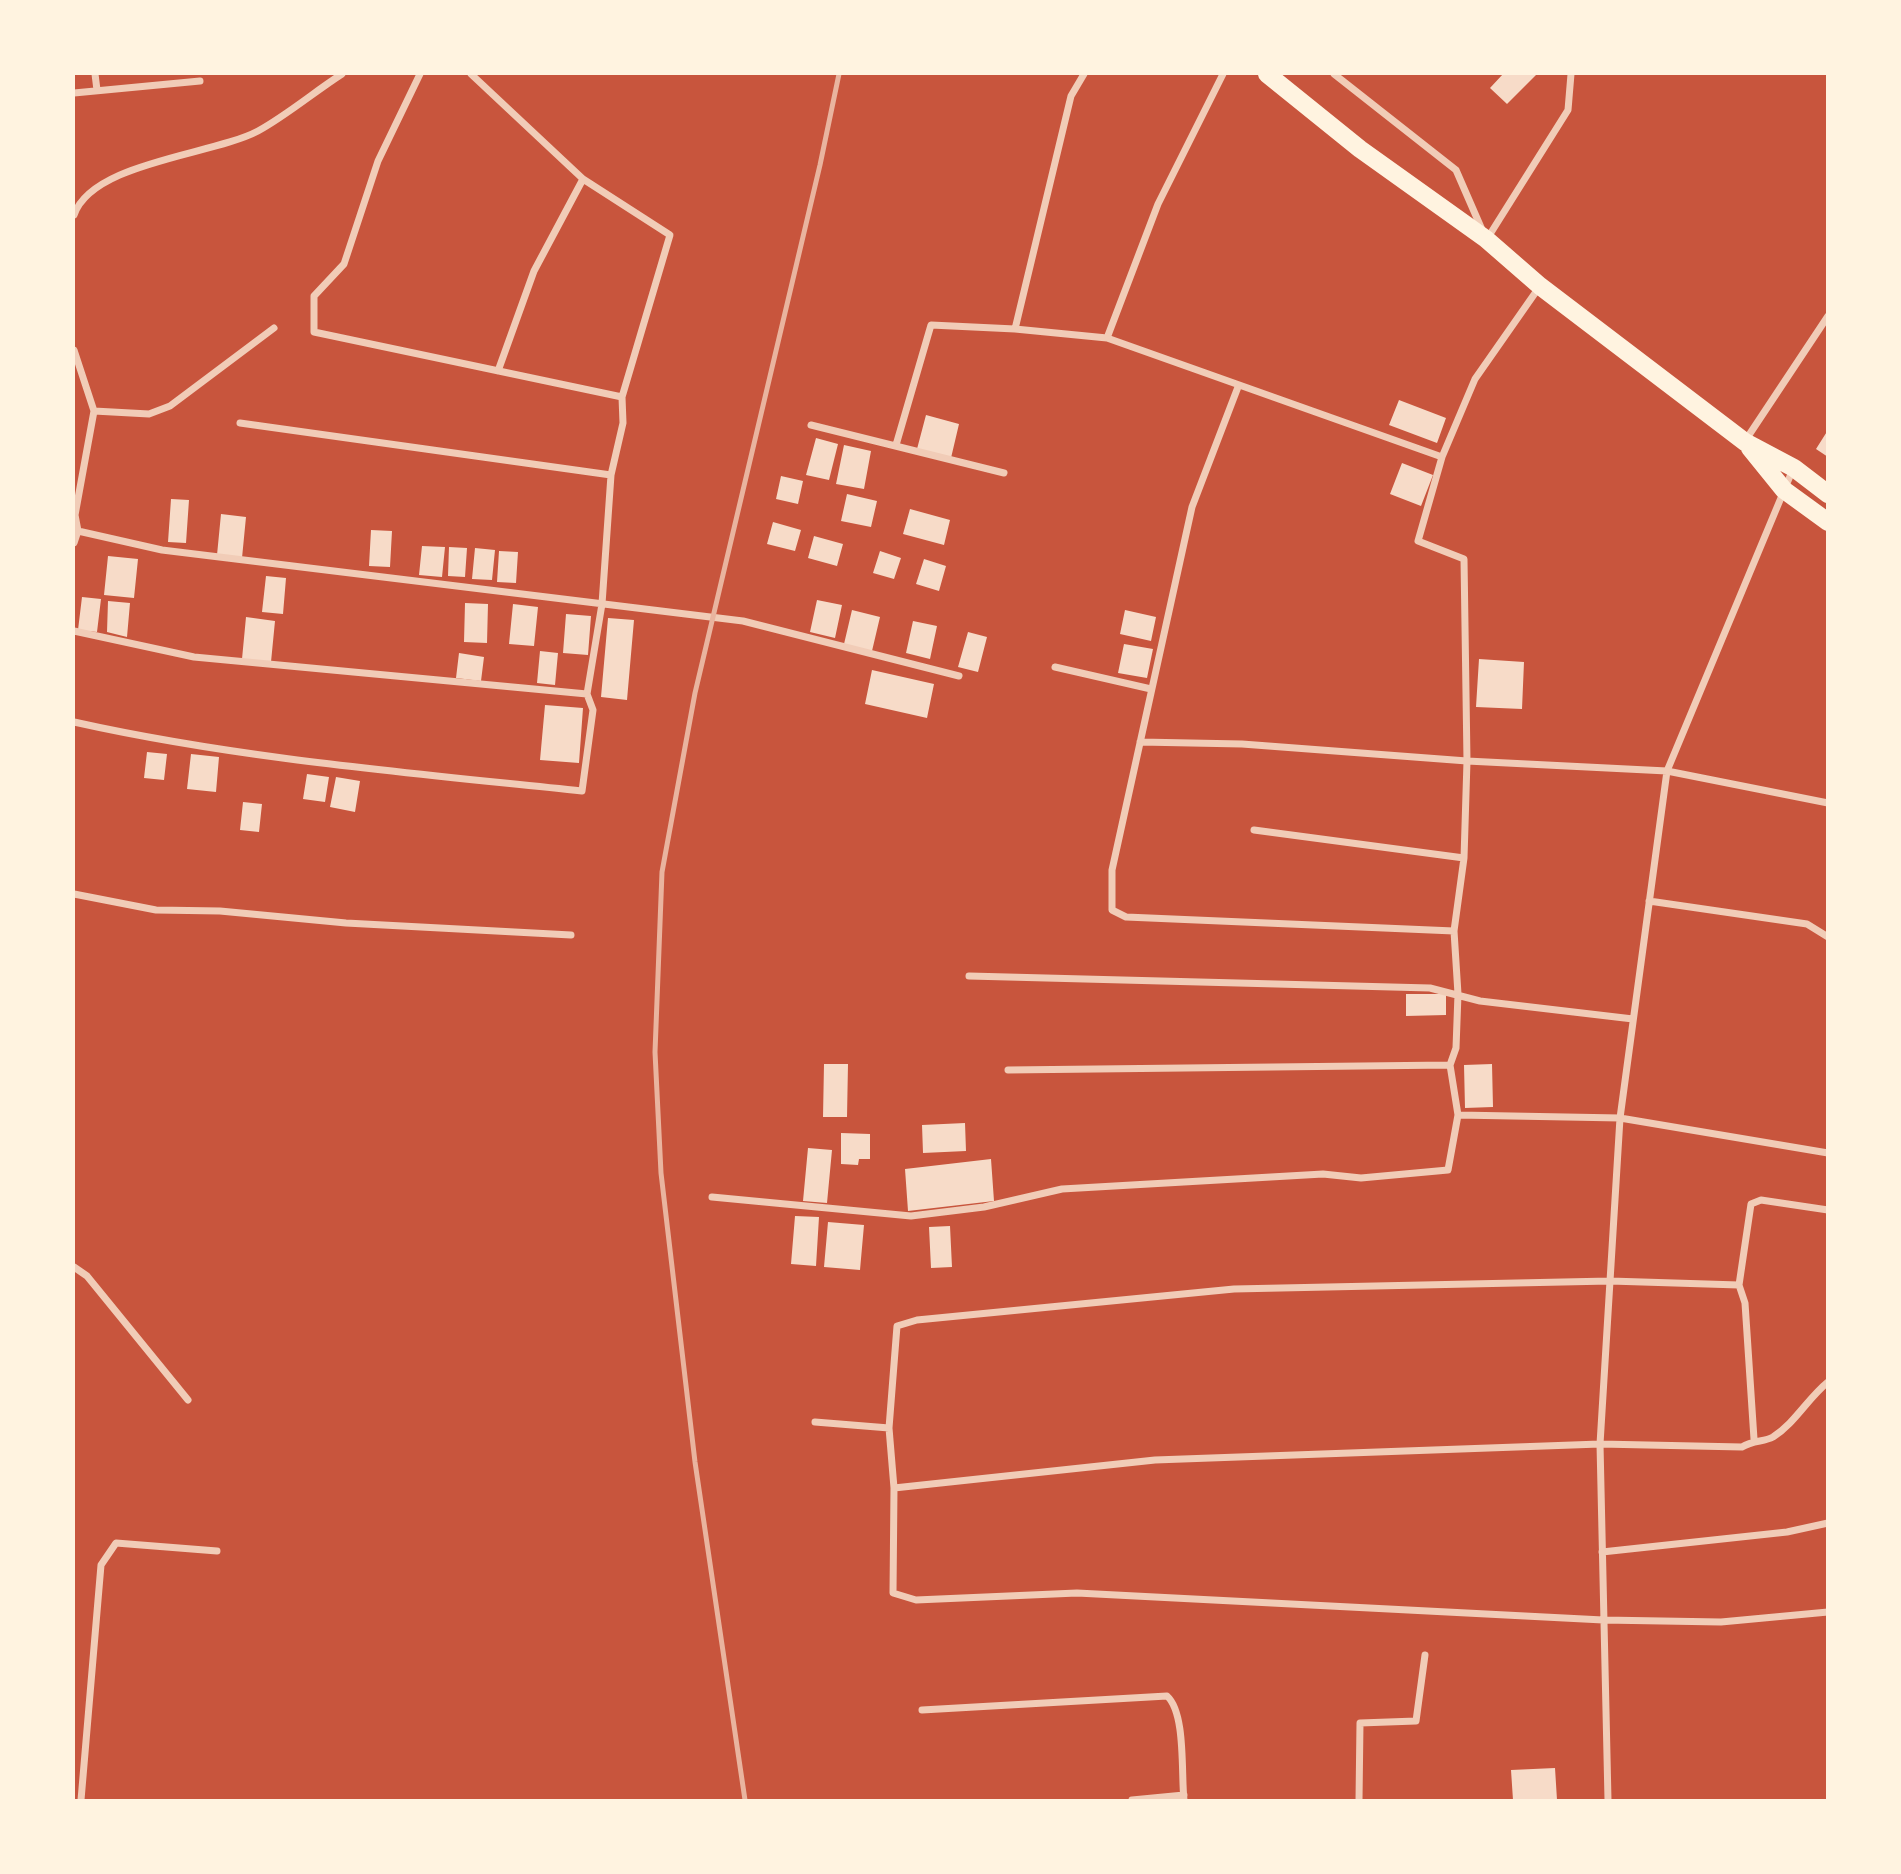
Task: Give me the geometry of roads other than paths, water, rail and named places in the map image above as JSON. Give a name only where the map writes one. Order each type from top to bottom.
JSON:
[{"type":"highway","points":[[1267,74],[1360,149],[1486,239],[1540,286],[1745,442],[1794,468],[1828,494]]},
{"type":"highway","points":[[1745,442],[1784,490],[1828,522]]},
{"type":"street","points":[[95,74],[97,90]]},
{"type":"street","points":[[74,215],[76,199],[92,189],[151,163],[256,132],[342,74]]},
{"type":"street","points":[[420,74],[378,161],[344,264],[314,296],[314,332],[622,397]]},
{"type":"street","points":[[74,722],[129,734],[335,765],[582,791],[593,710],[587,694],[602,604],[611,475],[623,423],[622,397],[670,235],[583,179],[471,74]]},
{"type":"street","points":[[1015,329],[1071,96],[1084,74]]},
{"type":"street","points":[[1107,338],[1158,204],[1223,74]]},
{"type":"street","points":[[1334,74],[1456,170],[1486,239]]},
{"type":"street","points":[[1486,239],[1568,110],[1571,74]]},
{"type":"street","points":[[74,93],[200,81]]},
{"type":"street","points":[[498,371],[534,271],[583,179]]},
{"type":"street","points":[[712,1196],[911,1216],[984,1207],[1062,1189],[1323,1174],[1361,1178],[1448,1170],[1458,1115],[1450,1065],[1456,1048],[1458,994],[1454,931],[1464,858],[1467,761],[1464,559],[1418,541],[1442,457],[1475,379],[1540,286]]},
{"type":"street","points":[[1745,442],[1828,316]]},
{"type":"street","points":[[897,445],[931,324],[1107,338],[1238,387],[1442,457]]},
{"type":"street","points":[[94,411],[149,414],[170,406],[274,328]]},
{"type":"street","points":[[74,350],[94,411],[75,515],[78,531],[74,543]]},
{"type":"street","points":[[1238,387],[1192,507],[1112,870],[1112,910],[1126,918],[1454,931]]},
{"type":"street","points":[[240,424],[611,475]]},
{"type":"street","points":[[811,425],[1004,473]]},
{"type":"street","points":[[1608,1801],[1600,1444],[1620,1118],[1667,771],[1794,468]]},
{"type":"street","points":[[78,531],[162,550],[743,621],[959,676]]},
{"type":"street","points":[[74,631],[194,657],[587,694]]},
{"type":"street","points":[[1055,667],[1151,689]]},
{"type":"street","points":[[1140,741],[1242,744],[1467,761],[1667,771],[1828,803]]},
{"type":"street","points":[[1254,830],[1464,858]]},
{"type":"street","points":[[74,894],[156,910],[220,911],[346,923],[571,936]]},
{"type":"street","points":[[1649,901],[1807,924],[1828,937]]},
{"type":"street","points":[[969,976],[1430,988],[1480,1001],[1633,1019]]},
{"type":"street","points":[[1008,1070],[1450,1065]]},
{"type":"street","points":[[1458,1115],[1620,1118],[1828,1153]]},
{"type":"street","points":[[1754,1439],[1745,1303],[1739,1285],[1751,1204],[1761,1200],[1828,1210]]},
{"type":"street","points":[[74,1267],[87,1276],[188,1400]]},
{"type":"street","points":[[1739,1285],[1610,1281],[1234,1289],[916,1320],[897,1326],[890,1428],[894,1488],[893,1593],[916,1600],[1077,1593],[1603,1620],[1721,1622],[1828,1612]]},
{"type":"street","points":[[894,1488],[1155,1460],[1600,1444],[1742,1447],[1754,1439],[1771,1438],[1800,1413],[1828,1382]]},
{"type":"street","points":[[815,1422],[890,1428]]},
{"type":"street","points":[[1602,1552],[1787,1532],[1828,1523]]},
{"type":"street","points":[[81,1801],[101,1565],[116,1543],[217,1551]]},
{"type":"street","points":[[1359,1801],[1360,1723],[1416,1721],[1425,1655]]},
{"type":"street","points":[[922,1710],[1167,1696],[1174,1702],[1178,1719],[1184,1798],[1132,1801]]},
{"type":"railway","points":[[745,1800],[695,1462],[661,1173],[655,1052],[662,872],[695,693],[820,165],[839,74]]}]
